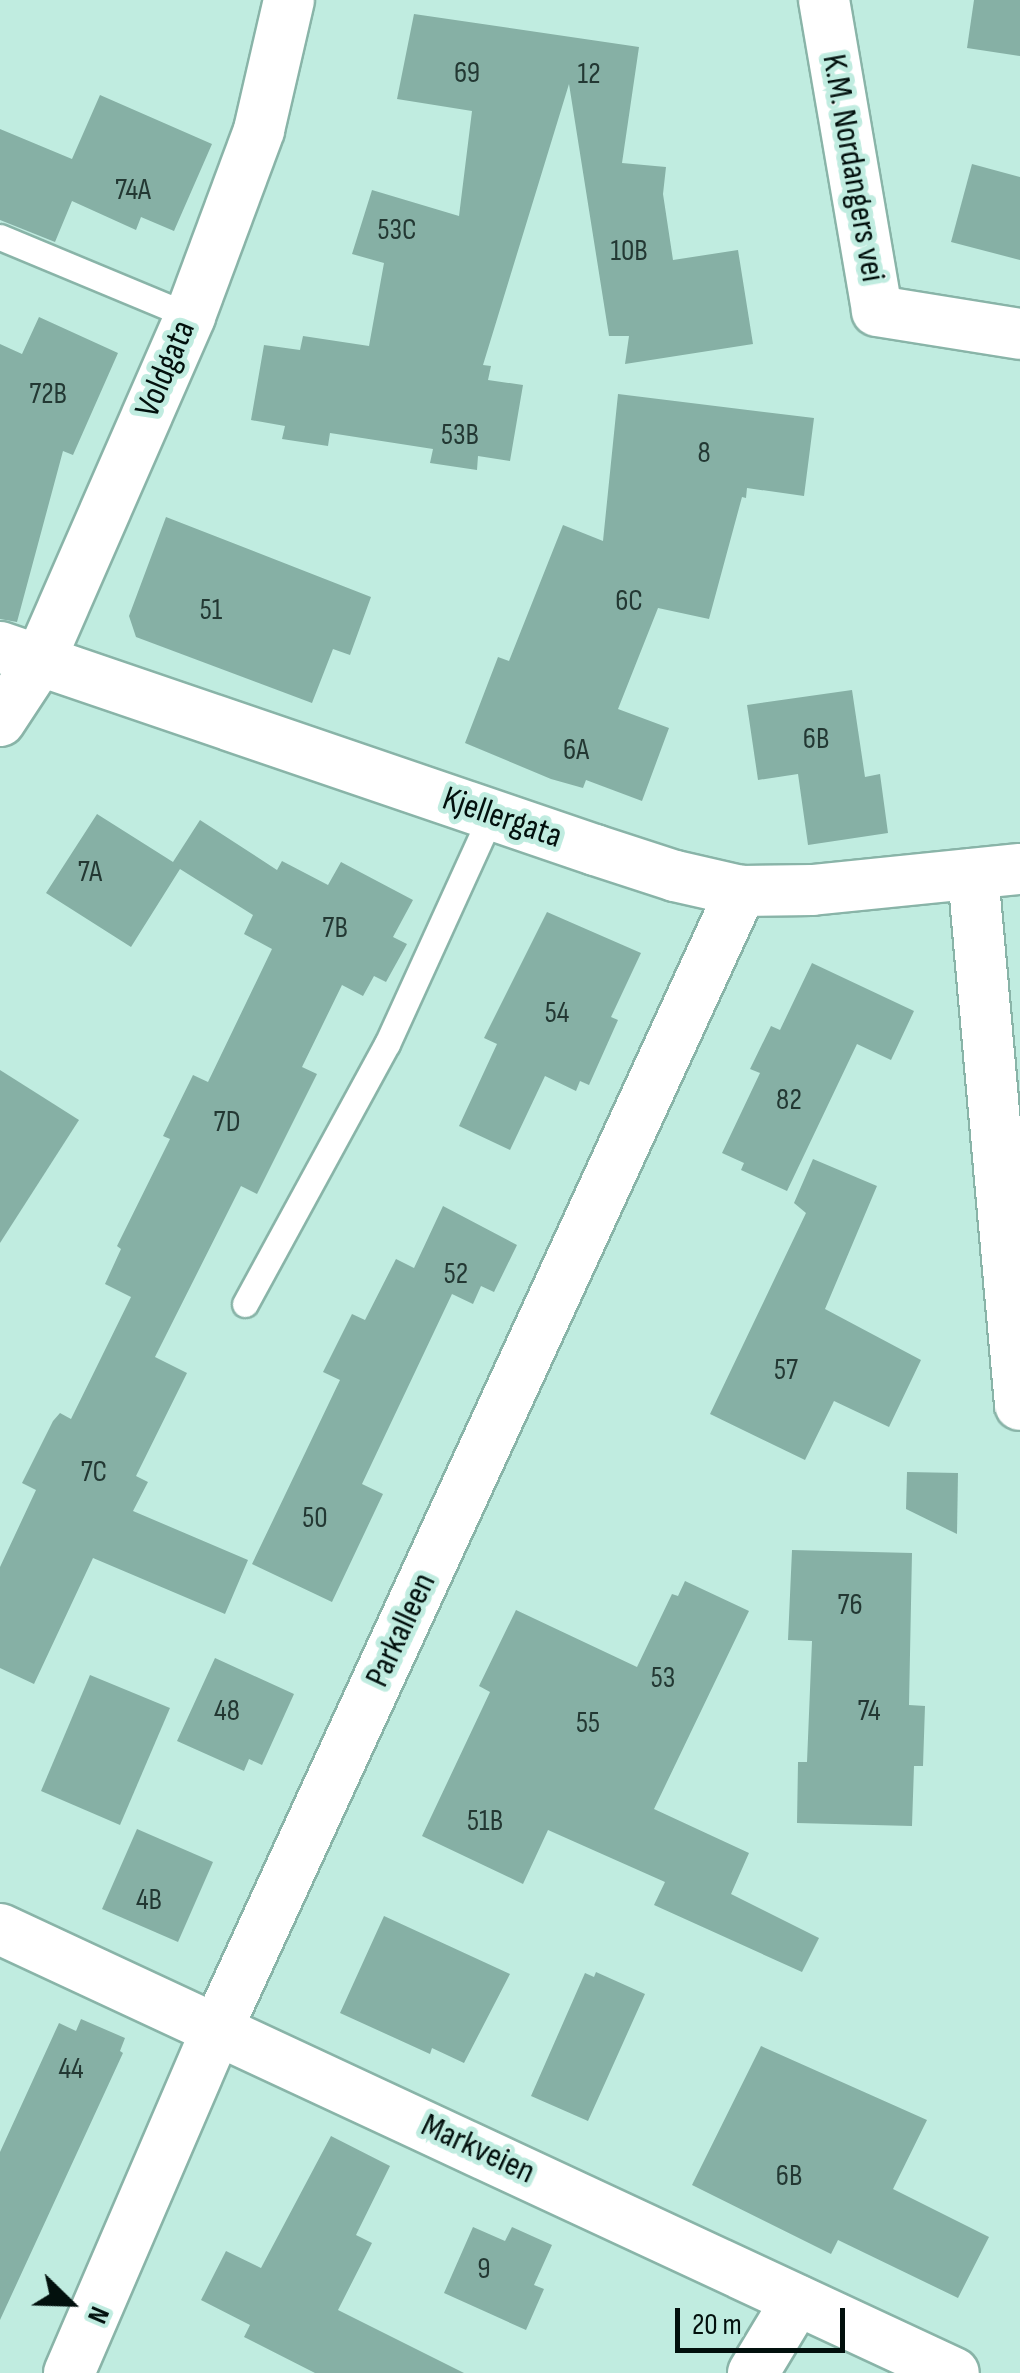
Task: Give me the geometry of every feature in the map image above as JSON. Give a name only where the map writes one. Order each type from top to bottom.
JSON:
[{"type":"street","name":"Voldgata","points":[[0,720],[20,653],[190,316],[259,130],[289,0]]},
{"type":"street","name":"K.M. Nordangers vei","points":[[824,0],[877,311],[1020,334]]},
{"type":"street","name":"Kjellergata","points":[[20,653],[675,876],[741,891],[812,890],[996,872]]},
{"type":"street","points":[[996,872],[1020,1405]]},
{"type":"street","name":"Parkalleen","points":[[69,2373],[218,2027],[741,891]]},
{"type":"street","name":"Markveien","points":[[0,1929],[218,2027],[954,2373]]},
{"type":"street","points":[[753,2373],[797,2300]]},
{"type":"lane","points":[[0,237],[190,316]]},
{"type":"lane","points":[[245,1304],[387,1044],[492,814]]},
{"type":"building","points":[[974,0],[1020,0],[1020,56],[967,48]]},
{"type":"building","points":[[414,14],[639,47],[622,163],[666,167],[663,194],[673,260],[738,250],[753,344],[625,364],[629,336],[609,336],[569,84],[483,365],[491,366],[488,380],[523,385],[510,461],[478,456],[477,470],[430,463],[433,449],[330,433],[328,446],[282,439],[285,426],[251,420],[264,345],[300,350],[303,336],[369,346],[384,263],[352,254],[372,190],[459,216],[472,111],[397,99]]},
{"type":"building","points":[[100,95],[212,144],[174,231],[141,217],[136,230],[72,201],[55,242],[0,220],[0,129],[72,159]]},
{"type":"building","points":[[972,164],[1020,177],[1020,260],[951,242]]},
{"type":"building","points":[[39,317],[118,353],[73,455],[63,451],[17,622],[0,619],[0,344],[22,354]]},
{"type":"building","points":[[618,394],[814,418],[804,496],[747,488],[709,619],[658,608],[618,709],[669,728],[642,801],[586,780],[583,788],[551,779],[465,743],[498,657],[509,661],[563,525],[603,541]]},
{"type":"building","points":[[166,517],[371,597],[350,655],[333,649],[312,703],[136,637],[129,616]]},
{"type":"building","points":[[852,690],[865,777],[880,774],[888,833],[808,845],[798,774],[758,780],[747,705]]},
{"type":"building","points":[[97,814],[173,862],[200,820],[277,870],[282,861],[328,885],[341,862],[413,900],[393,937],[407,944],[386,982],[374,976],[363,996],[342,985],[302,1067],[317,1074],[257,1194],[241,1186],[155,1357],[187,1373],[136,1476],[148,1482],[133,1511],[248,1560],[225,1614],[93,1558],[34,1684],[0,1668],[0,1567],[36,1490],[22,1483],[53,1421],[60,1413],[71,1419],[131,1297],[105,1284],[121,1249],[117,1246],[170,1139],[163,1136],[193,1075],[208,1082],[272,949],[244,934],[253,915],[180,869],[131,947],[46,893]]},
{"type":"building","points":[[547,912],[641,953],[611,1017],[618,1020],[589,1085],[580,1081],[576,1091],[545,1076],[510,1150],[459,1126],[497,1044],[484,1038]]},
{"type":"building","points":[[812,963],[914,1011],[891,1060],[857,1044],[787,1191],[741,1170],[744,1163],[722,1153],[760,1073],[750,1069],[771,1026],[780,1030]]},
{"type":"building","points":[[0,1070],[79,1120],[0,1243]]},
{"type":"building","points":[[813,1159],[877,1186],[825,1309],[921,1360],[889,1427],[834,1401],[805,1460],[710,1414],[806,1213],[794,1203]]},
{"type":"building","points":[[443,1206],[517,1245],[494,1292],[481,1286],[473,1304],[452,1294],[362,1484],[383,1494],[332,1602],[252,1564],[340,1380],[323,1372],[352,1314],[365,1320],[396,1259],[414,1268]]},
{"type":"building","points":[[907,1472],[958,1473],[957,1534],[906,1509]]},
{"type":"building","points":[[792,1550],[912,1553],[909,1705],[925,1706],[923,1766],[914,1766],[912,1826],[797,1823],[798,1762],[807,1762],[812,1641],[788,1640]]},
{"type":"building","points":[[685,1581],[749,1611],[654,1809],[749,1853],[731,1894],[819,1938],[802,1972],[654,1905],[665,1882],[548,1830],[523,1884],[422,1836],[490,1692],[479,1686],[516,1610],[637,1667],[672,1594],[678,1596]]},
{"type":"building","points":[[215,1658],[294,1694],[262,1765],[249,1759],[244,1771],[177,1741]]},
{"type":"building","points":[[90,1675],[170,1708],[120,1825],[41,1791]]},
{"type":"building","points":[[137,1829],[213,1862],[178,1942],[102,1909]]},
{"type":"building","points":[[384,1916],[510,1974],[464,2063],[432,2048],[430,2054],[340,2013]]},
{"type":"building","points":[[596,1972],[645,1994],[588,2121],[531,2096],[585,1973],[594,1977]]},
{"type":"building","points":[[81,2019],[125,2038],[120,2051],[123,2053],[0,2320],[0,2152],[59,2023],[76,2031]]},
{"type":"building","points":[[761,2046],[927,2120],[893,2189],[989,2237],[958,2298],[838,2240],[831,2254],[692,2185]]},
{"type":"building","points":[[331,2136],[390,2166],[356,2235],[372,2243],[338,2310],[464,2373],[315,2373],[244,2337],[250,2325],[201,2300],[226,2251],[261,2268]]},
{"type":"building","points":[[473,2227],[505,2241],[512,2227],[552,2245],[534,2285],[544,2289],[526,2330],[444,2293]]}]
